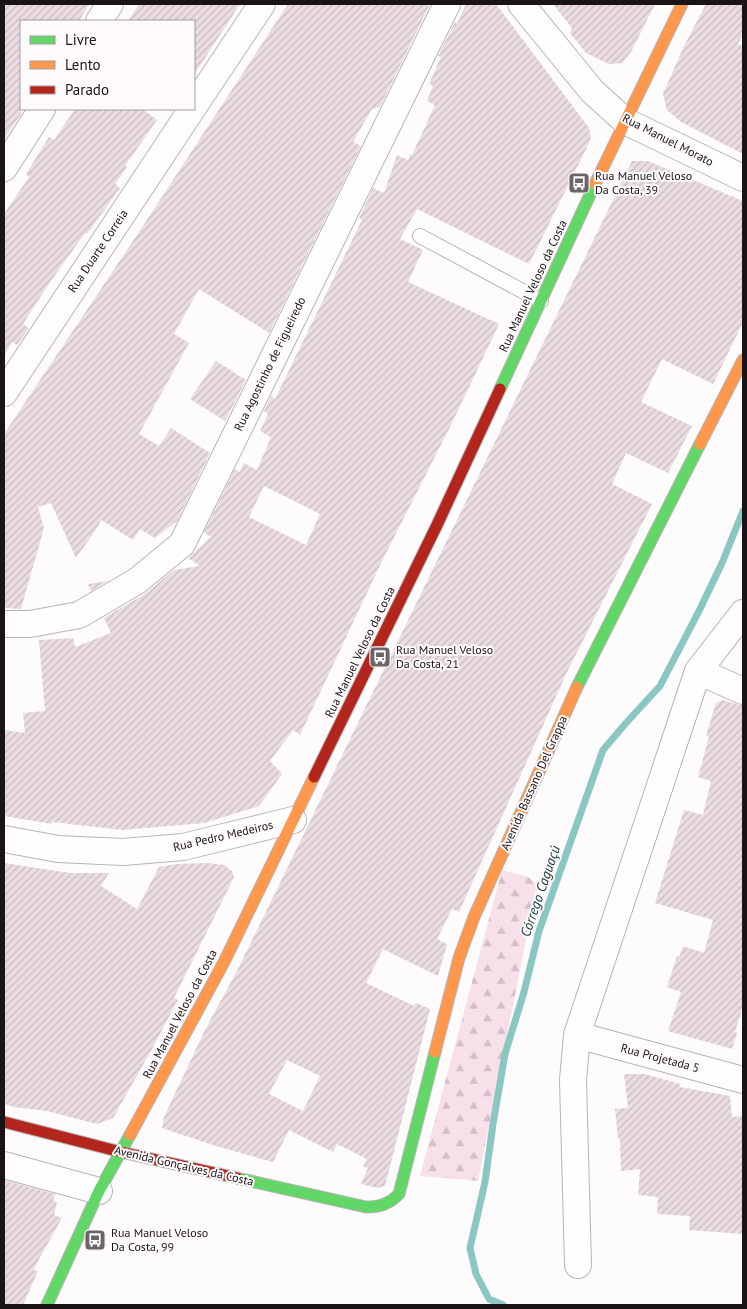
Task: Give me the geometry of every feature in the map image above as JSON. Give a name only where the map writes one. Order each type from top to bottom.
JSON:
[{"type":"main road","name":"Rua Manuel Veloso da Costa","points":[[48,1305],[99,1191],[224,962],[437,525],[625,121],[682,4]]},
{"type":"main road","name":"Avenida Bassano Del Grappa","points":[[366,1207],[379,1207],[391,1203],[399,1194],[459,958],[474,917],[580,678],[743,360]]},
{"type":"main road","name":"Avenida Gonçalves da Costa","points":[[4,1122],[121,1152],[366,1207]]},
{"type":"street","points":[[100,20],[110,4]]},
{"type":"street","name":"Rua Duarte Correia","points":[[195,105],[262,4]]},
{"type":"street","name":"Rua Agostinho de Figueiredo","points":[[4,624],[30,624],[79,615],[137,581],[182,544],[447,4]]},
{"type":"street","name":"Rua Manuel Morato","points":[[521,4],[592,91],[625,121],[743,178]]},
{"type":"street","points":[[4,168],[41,110]]},
{"type":"street","name":"Rua Duarte Correia","points":[[4,393],[192,110]]},
{"type":"street","points":[[578,1265],[572,1080],[577,1035],[698,671],[743,613]]},
{"type":"street","points":[[698,671],[743,691]]},
{"type":"street","name":"Rua Pedro Medeiros","points":[[4,839],[58,849],[123,852],[183,848],[293,820]]},
{"type":"street","name":"Rua Projetada 5","points":[[577,1035],[743,1080]]},
{"type":"street","points":[[4,1165],[99,1191]]},
{"type":"lane","points":[[420,236],[541,302]]},
{"type":"green space","points":[[502,870],[528,877],[537,884],[478,1181],[420,1176]]},
{"type":"building","points":[[4,4],[89,4],[80,20],[20,20],[21,114],[4,139]]},
{"type":"building","points":[[139,4],[240,4],[195,73],[195,20],[129,20]]},
{"type":"building","points":[[288,4],[427,4],[429,6],[380,107],[372,109],[353,142],[361,146],[269,333],[199,289],[174,334],[189,343],[139,434],[159,446],[171,428],[210,453],[177,521],[155,538],[140,529],[133,540],[101,520],[76,558],[51,503],[38,507],[44,528],[21,609],[4,608],[4,434]]},
{"type":"building","points":[[466,4],[496,4],[589,128],[591,139],[529,264],[417,209],[400,239],[423,250],[408,282],[499,324],[450,427],[381,563],[300,735],[293,730],[270,761],[282,774],[259,806],[204,823],[123,830],[52,822],[52,824],[4,816],[4,730],[25,733],[23,713],[45,711],[39,640],[73,638],[75,647],[111,633],[104,618],[145,594],[174,570],[200,566],[188,558],[211,537],[204,532],[235,469],[240,472],[244,463],[257,470],[271,437],[260,431],[268,414],[264,411],[271,396],[275,399],[362,220],[359,218],[373,188],[384,193],[397,155],[408,160],[410,154],[412,155],[435,105],[427,101],[433,86],[429,84],[441,57],[438,56],[455,22],[457,24]],"holes":[[[264,486],[320,514],[306,545],[249,517]]]},
{"type":"building","points":[[553,4],[655,4],[631,52],[622,63],[609,64],[586,53],[570,33],[572,28]]},
{"type":"building","points":[[706,4],[743,4],[743,34],[738,44],[743,46],[743,154],[681,122],[667,110],[663,94],[684,46]]},
{"type":"building","points":[[74,110],[143,110],[157,120],[125,166],[127,167],[115,184],[120,188],[46,288],[23,324],[29,328],[17,345],[12,342],[4,356],[4,214],[29,177],[26,174],[49,137],[54,140]]},
{"type":"building","points":[[632,161],[648,161],[743,201],[743,322],[713,384],[662,359],[641,402],[692,426],[668,473],[626,453],[612,484],[652,504],[567,672],[459,912],[452,909],[437,939],[447,944],[438,976],[383,949],[366,983],[414,1006],[416,1003],[430,1009],[385,1186],[378,1188],[361,1184],[368,1168],[363,1167],[367,1159],[337,1144],[333,1152],[289,1130],[273,1162],[162,1128],[164,1117],[205,1030],[238,969]],"holes":[[[287,1060],[320,1076],[303,1111],[269,1094]]]},
{"type":"building","points":[[216,361],[246,380],[225,421],[190,399]]},
{"type":"building","points":[[108,581],[91,591],[88,584]]},
{"type":"building","points":[[722,700],[743,706],[743,1006],[732,1049],[668,1031],[681,992],[667,987],[677,956],[679,957],[683,946],[704,953],[713,920],[655,903],[684,810],[703,815],[711,781],[698,777],[709,737],[706,736],[716,703]]},
{"type":"building","points":[[4,863],[70,873],[109,873],[101,886],[137,909],[159,867],[176,864],[207,863],[224,865],[232,871],[234,877],[174,998],[178,1000],[113,1118],[97,1124],[47,1111],[4,1104]]},
{"type":"building","points":[[624,1074],[645,1074],[680,1084],[680,1087],[730,1096],[732,1117],[743,1116],[743,1234],[689,1230],[690,1216],[657,1214],[658,1197],[638,1195],[640,1169],[621,1171],[620,1139],[618,1139],[615,1109],[628,1108]]},
{"type":"building","points":[[4,1180],[55,1194],[53,1201],[57,1202],[54,1215],[62,1218],[33,1270],[38,1271],[23,1305],[4,1305]]},
{"type":"waterway","name":"Córrego Caguaçú","points":[[503,1305],[489,1299],[476,1274],[470,1248],[485,1182],[505,1054],[524,992],[539,931],[603,750],[660,686],[722,563],[743,511]]},
{"type":"traffic: fast","points":[[500,389],[595,184]]},
{"type":"traffic: fast","points":[[577,687],[700,444]]},
{"type":"traffic: fast","points":[[237,1178],[366,1207],[380,1206],[388,1203],[399,1194],[435,1052]]},
{"type":"traffic: fast","points":[[47,1305],[99,1191],[130,1135]]},
{"type":"traffic: slow","points":[[595,184],[682,4]]},
{"type":"traffic: slow","points":[[700,444],[743,360]]},
{"type":"traffic: slow","points":[[435,1052],[459,958],[474,917],[577,687]]},
{"type":"traffic: slow","points":[[130,1135],[224,962],[314,777]]},
{"type":"traffic: jam","points":[[314,777],[437,525],[500,389]]},
{"type":"traffic: jam","points":[[4,1122],[121,1152],[237,1178]]},
{"type":"place","name":"Rua Manuel Veloso Da Costa, 39","points":[[579,183]]},
{"type":"place","name":"Rua Manuel Veloso Da Costa, 21","points":[[380,657]]},
{"type":"place","name":"Rua Manuel Veloso Da Costa, 99","points":[[95,1240]]}]
